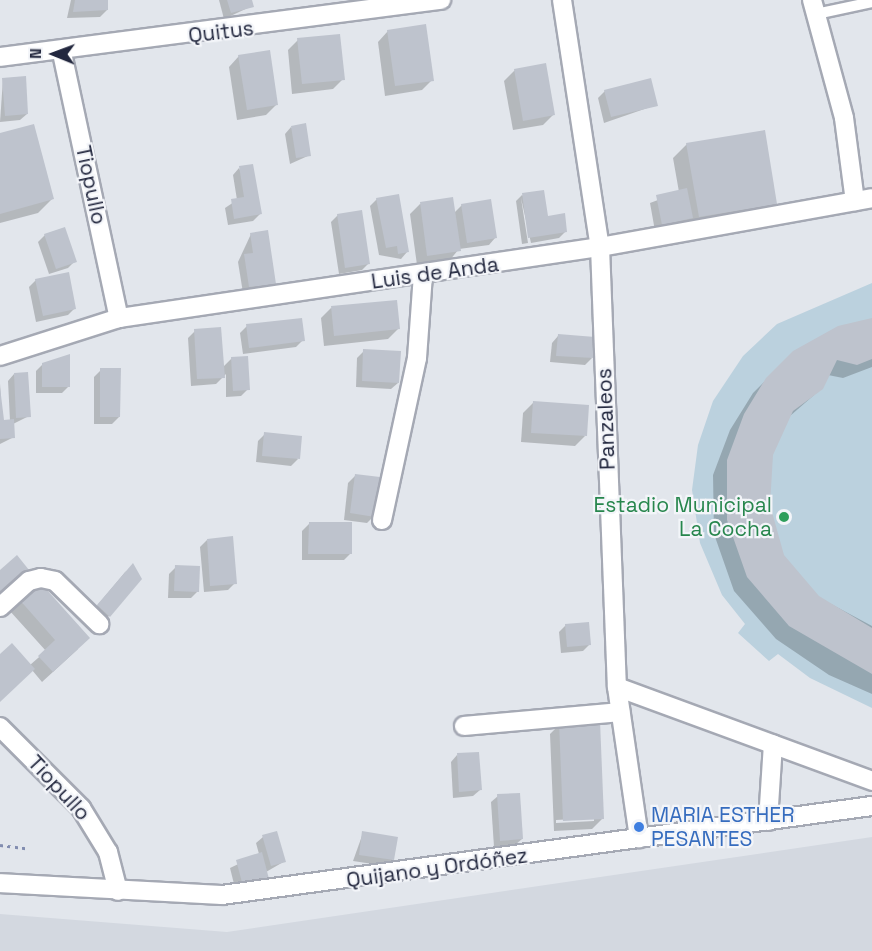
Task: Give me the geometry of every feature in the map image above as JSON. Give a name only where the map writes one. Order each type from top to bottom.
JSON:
[{"type":"street","name":"Quitus","points":[[0,57],[62,52],[441,0]]},
{"type":"street","name":"Panzaleos","points":[[562,0],[600,247],[617,687],[639,838]]},
{"type":"street","points":[[814,7],[864,200]]},
{"type":"street","name":"Tiopullo","points":[[62,52],[119,318]]},
{"type":"street","name":"Luis de Anda","points":[[0,356],[119,318],[423,275],[600,247],[864,200]]},
{"type":"street","points":[[382,519],[417,358],[423,275]]},
{"type":"street","points":[[0,607],[29,580],[41,578],[55,581],[99,624]]},
{"type":"street","points":[[617,687],[872,781]]},
{"type":"street","points":[[464,726],[620,712]]},
{"type":"street","name":"Tiopullo","points":[[0,727],[81,808],[108,852],[118,891]]},
{"type":"street","points":[[768,821],[773,744]]},
{"type":"street","name":"Quijano y Ordóñez","points":[[0,883],[118,891],[232,894],[872,806]]},
{"type":"lane","points":[[814,7],[872,2]]},
{"type":"path","points":[[0,845],[26,848]]},
{"type":"shaded area","name":"Estadio Municipal La Cocha","points":[[872,283],[872,708],[810,678],[778,654],[769,661],[738,633],[745,624],[722,595],[700,543],[692,490],[698,445],[713,401],[743,356],[777,324]]},
{"type":"shaded area","points":[[872,837],[872,951],[0,951],[0,914],[227,932]]},
{"type":"building","points":[[75,0],[108,0],[108,10],[73,12]]},
{"type":"building","points":[[227,0],[252,0],[254,7],[231,13]]},
{"type":"building","points":[[426,24],[434,81],[395,86],[387,30]]},
{"type":"building","points":[[340,34],[345,80],[302,84],[297,38]]},
{"type":"building","points":[[270,50],[278,105],[247,110],[238,55]]},
{"type":"building","points":[[546,63],[555,115],[523,121],[514,69]]},
{"type":"building","points":[[26,76],[28,114],[5,116],[2,78]]},
{"type":"building","points":[[651,78],[658,106],[611,117],[604,90]]},
{"type":"building","points":[[306,123],[311,156],[296,158],[291,126]]},
{"type":"building","points":[[34,124],[54,199],[0,214],[0,133]]},
{"type":"building","points":[[765,130],[777,204],[699,217],[686,143]]},
{"type":"building","points":[[253,164],[262,214],[234,219],[231,199],[244,197],[239,166]]},
{"type":"building","points":[[687,188],[693,218],[662,225],[656,195]]},
{"type":"building","points":[[544,190],[548,216],[565,213],[567,232],[528,238],[522,193]]},
{"type":"building","points":[[399,194],[409,252],[398,254],[397,246],[386,248],[376,198]]},
{"type":"building","points":[[453,197],[461,251],[427,256],[420,202]]},
{"type":"building","points":[[491,199],[497,238],[467,243],[461,204]]},
{"type":"building","points":[[362,210],[370,264],[345,268],[337,214]]},
{"type":"building","points":[[65,227],[77,262],[56,269],[44,234]]},
{"type":"building","points":[[268,230],[276,284],[249,287],[244,254],[253,253],[250,233]]},
{"type":"building","points":[[69,272],[76,309],[43,316],[35,279]]},
{"type":"building","points":[[397,300],[400,329],[334,336],[331,306]]},
{"type":"building","points":[[302,318],[305,341],[249,348],[246,324]]},
{"type":"building","points":[[872,318],[872,359],[857,365],[837,360],[823,389],[793,411],[773,455],[770,505],[784,555],[819,596],[872,628],[872,674],[789,626],[747,577],[727,520],[727,460],[744,414],[766,378],[793,351],[838,326]]},
{"type":"building","points":[[221,327],[225,378],[197,379],[194,329]]},
{"type":"building","points":[[558,334],[595,337],[594,358],[556,356]]},
{"type":"building","points":[[363,349],[401,351],[399,383],[362,381]]},
{"type":"building","points":[[70,354],[70,387],[42,387],[42,363]]},
{"type":"building","points":[[248,356],[250,390],[233,391],[231,357]]},
{"type":"building","points":[[100,368],[121,368],[120,417],[100,417]]},
{"type":"building","points":[[28,372],[31,417],[16,418],[14,373]]},
{"type":"building","points":[[0,387],[4,420],[14,419],[15,438],[0,439]]},
{"type":"building","points":[[533,401],[589,405],[587,436],[531,433]]},
{"type":"building","points":[[264,432],[302,436],[300,459],[262,456]]},
{"type":"building","points":[[355,474],[380,477],[375,517],[350,513]]},
{"type":"building","points":[[309,522],[352,522],[352,554],[308,554]]},
{"type":"building","points":[[233,536],[237,584],[210,586],[207,539]]},
{"type":"building","points":[[17,555],[29,570],[0,594],[0,570]]},
{"type":"building","points":[[133,563],[142,579],[110,617],[97,605]]},
{"type":"building","points":[[175,565],[200,566],[199,592],[174,591]]},
{"type":"building","points":[[38,580],[90,638],[53,672],[38,656],[55,640],[18,598]]},
{"type":"building","points":[[589,622],[591,645],[567,647],[565,624]]},
{"type":"building","points":[[12,643],[35,669],[0,702],[0,654]]},
{"type":"building","points":[[600,721],[604,819],[563,821],[559,722]]},
{"type":"building","points":[[479,752],[482,790],[459,792],[457,753]]},
{"type":"building","points":[[520,793],[523,839],[500,841],[497,794]]},
{"type":"building","points":[[277,831],[286,862],[271,866],[262,835]]},
{"type":"building","points":[[362,831],[398,837],[394,860],[359,855]]},
{"type":"building","points":[[262,852],[269,879],[243,886],[236,860]]},
{"type":"place","name":"Estadio Municipal La Cocha","points":[[784,517]]},
{"type":"place","name":"MARIA ESTHER PESANTES","points":[[639,827]]}]
